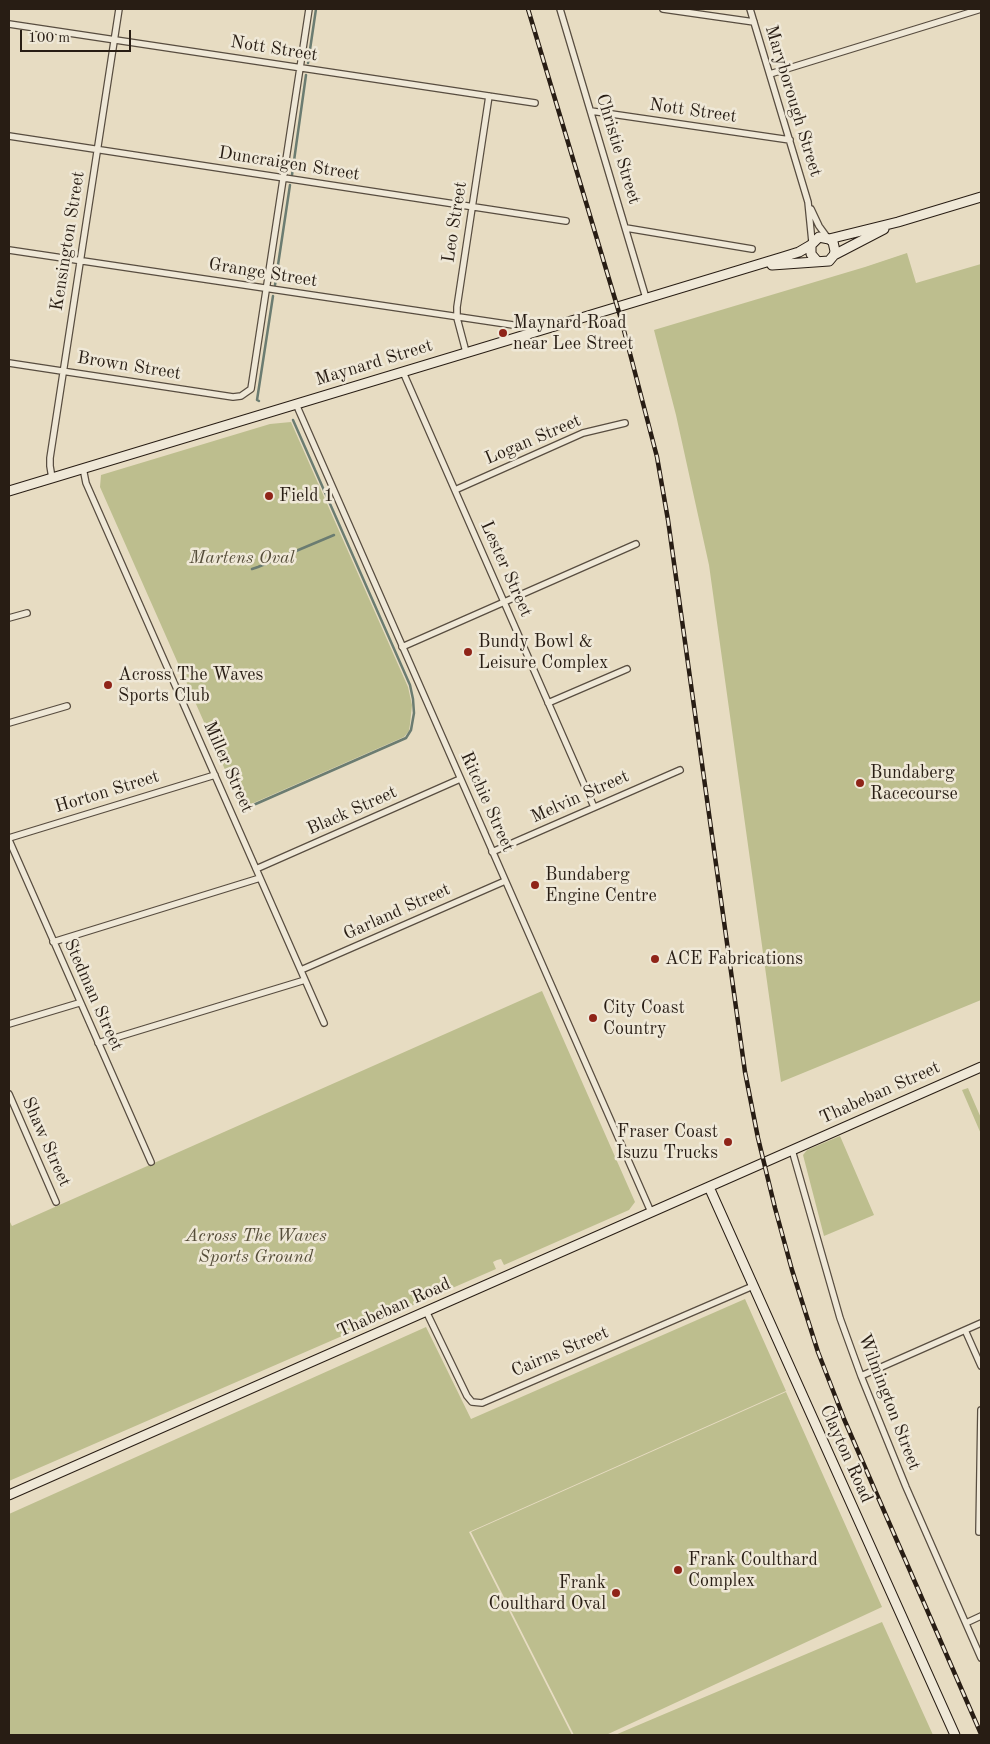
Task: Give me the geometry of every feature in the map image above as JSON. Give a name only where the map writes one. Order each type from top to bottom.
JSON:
[{"type":"street","name":"Kensington Street","points":[[52,478],[50,458],[119,9]]},
{"type":"street","points":[[267,288],[309,9]]},
{"type":"street","name":"Christie Street","points":[[560,9],[646,298]]},
{"type":"street","points":[[663,9],[754,22]]},
{"type":"street","name":"Maryborough Street","points":[[750,9],[808,202],[819,226],[828,238]]},
{"type":"street","points":[[770,74],[981,10]]},
{"type":"street","name":"Nott Street","points":[[9,24],[534,103]]},
{"type":"street","name":"Leo Street","points":[[466,352],[457,318],[457,307],[489,96]]},
{"type":"street","name":"Nott Street","points":[[591,111],[790,140]]},
{"type":"street","name":"Duncraigen Street","points":[[9,136],[566,221]]},
{"type":"street","points":[[898,222],[834,255],[826,262],[817,261],[811,254],[812,243],[819,237],[828,238],[898,222],[981,197]]},
{"type":"street","name":"Maryborough Street","points":[[808,202],[812,243]]},
{"type":"street","points":[[626,228],[752,249]]},
{"type":"street","points":[[828,238],[835,246],[834,255]]},
{"type":"street","name":"Maynard Street","points":[[9,491],[749,268],[800,252],[812,243]]},
{"type":"street","name":"Grange Street","points":[[9,250],[513,325]]},
{"type":"street","name":"Maynard Street","points":[[749,268],[817,261]]},
{"type":"street","name":"Brown Street","points":[[9,362],[233,397],[245,394],[252,386],[267,288]]},
{"type":"street","name":"Lester Street","points":[[403,372],[594,807]]},
{"type":"street","name":"Ritchie Street","points":[[296,404],[651,1212]]},
{"type":"street","name":"Logan Street","points":[[455,490],[582,434],[625,422]]},
{"type":"street","name":"Miller Street","points":[[83,468],[90,491],[324,1023]]},
{"type":"street","points":[[402,647],[636,544]]},
{"type":"street","points":[[9,618],[27,612]]},
{"type":"street","points":[[548,703],[627,669]]},
{"type":"street","points":[[9,723],[67,706]]},
{"type":"street","name":"Melvin Street","points":[[492,852],[680,770]]},
{"type":"street","name":"Horton Street","points":[[9,839],[215,775]]},
{"type":"street","name":"Black Street","points":[[256,870],[460,779]]},
{"type":"street","name":"Stedman Street","points":[[9,839],[150,1162]]},
{"type":"street","points":[[53,942],[260,878]]},
{"type":"street","name":"Garland Street","points":[[301,970],[505,881]]},
{"type":"street","points":[[98,1043],[305,980]]},
{"type":"street","points":[[9,1024],[79,1003]]},
{"type":"street","name":"Thabeban Street","points":[[792,1150],[981,1067]]},
{"type":"street","name":"Shaw Street","points":[[9,1094],[56,1202]]},
{"type":"street","name":"Thabeban Road","points":[[9,1495],[792,1150]]},
{"type":"street","name":"Wilmington Street","points":[[792,1150],[840,1318],[906,1487],[981,1658]]},
{"type":"street","name":"Clayton Road","points":[[709,1187],[955,1735]]},
{"type":"street","name":"Cairns Street","points":[[426,1311],[467,1396],[472,1402],[482,1403],[754,1286]]},
{"type":"street","points":[[862,1376],[981,1323]]},
{"type":"street","points":[[965,1330],[981,1366]]},
{"type":"street","points":[[979,1532],[981,1410]]},
{"type":"street","points":[[966,1623],[981,1616]]},
{"type":"green space","name":"Bundaberg Racecourse","points":[[907,253],[916,283],[981,264],[981,1000],[781,1082],[709,565],[676,415],[654,330]]},
{"type":"green space","name":"Martens Oval","points":[[291,422],[408,687],[412,705],[410,724],[409,731],[404,737],[242,808],[100,487],[101,475],[270,424]]},
{"type":"green space","name":"Across The Waves Sports Ground","points":[[542,991],[635,1202],[629,1210],[504,1265],[501,1259],[497,1260],[493,1262],[496,1269],[9,1481],[9,1220],[12,1226]]},
{"type":"green space","points":[[968,1088],[981,1118],[981,1134],[962,1090]]},
{"type":"green space","points":[[840,1136],[874,1215],[824,1236],[803,1155],[807,1150]]},
{"type":"green space","points":[[745,1299],[786,1391],[469,1532],[572,1735],[9,1735],[9,1514],[426,1327],[471,1419]]},
{"type":"green space","name":"Frank Coulthard Complex","points":[[786,1392],[882,1607],[606,1735],[574,1735],[471,1532]]},
{"type":"green space","points":[[882,1622],[933,1735],[615,1735],[655,1718]]},
{"type":"waterway","points":[[308,63],[316,9]]},
{"type":"waterway","points":[[292,175],[306,75]]},
{"type":"waterway","points":[[275,285],[290,185]]},
{"type":"waterway","points":[[259,401],[257,400],[273,296]]},
{"type":"waterway","points":[[242,810],[406,738],[411,730],[414,713],[410,685],[293,420]]},
{"type":"waterway","points":[[252,569],[334,535]]},
{"type":"railway","points":[[528,9],[621,319],[657,457],[668,520],[745,1072],[758,1138],[775,1208],[818,1352],[844,1419],[981,1734]]},
{"type":"place","name":"Maynard Road near Lee Street","points":[[503,333]]},
{"type":"place","name":"Field 1","points":[[269,496]]},
{"type":"place","name":"Bundy Bowl & Leisure Complex","points":[[468,652]]},
{"type":"place","name":"Across The Waves Sports Club","points":[[108,685]]},
{"type":"place","name":"Bundaberg Racecourse","points":[[860,783]]},
{"type":"place","name":"Bundaberg Engine Centre","points":[[535,885]]},
{"type":"place","name":"ACE Fabrications","points":[[655,959]]},
{"type":"place","name":"City Coast Country","points":[[593,1018]]},
{"type":"place","name":"Fraser Coast Isuzu Trucks","points":[[728,1142]]},
{"type":"place","name":"Frank Coulthard Complex","points":[[678,1570]]},
{"type":"place","name":"Frank Coulthard Oval","points":[[616,1593]]}]
